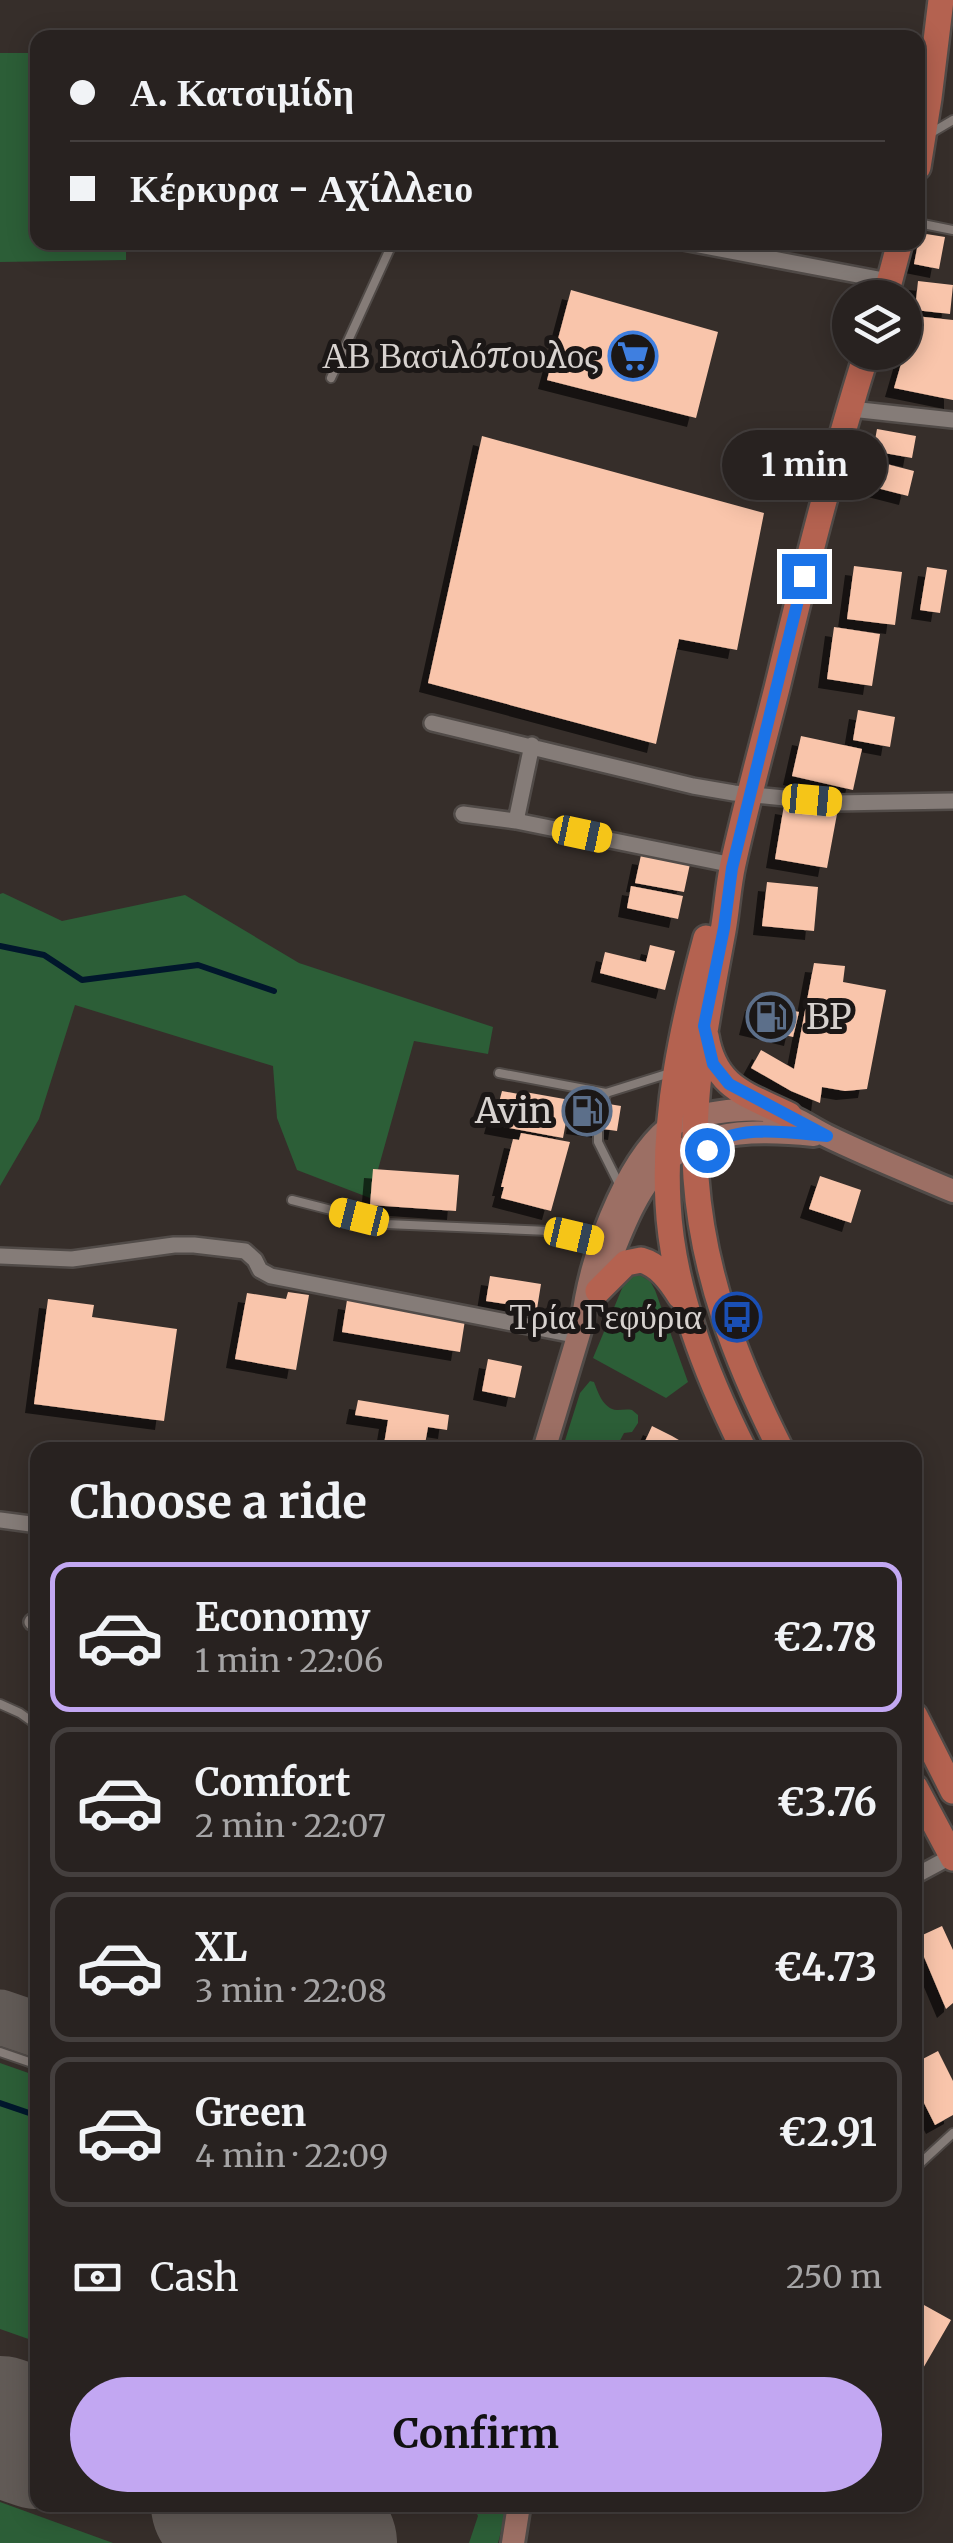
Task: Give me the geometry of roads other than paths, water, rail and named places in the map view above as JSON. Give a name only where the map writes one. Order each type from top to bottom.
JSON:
[{"type":"main road","points":[[925,126],[944,15]]},
{"type":"main road","points":[[889,280],[898,250]]},
{"type":"main road","points":[[777,1442],[742,1368],[718,1301],[702,1236],[696,1174],[707,1141],[695,1116],[704,1026],[732,866],[813,543],[863,370]]},
{"type":"main road","points":[[732,866],[709,926],[685,1022],[670,1126],[668,1199],[670,1230],[690,1316],[740,1442]]},
{"type":"main road","points":[[704,1026],[713,1064],[729,1084],[827,1136],[953,1191]]},
{"type":"main road","points":[[581,1328],[585,1299],[622,1192],[658,1137],[670,1126],[695,1116],[764,1110],[789,1115]]},
{"type":"main road","points":[[546,1442],[581,1328],[616,1243],[652,1177],[669,1159],[707,1141],[764,1131],[827,1136]]},
{"type":"main road","points":[[598,1291],[626,1263],[646,1261],[670,1281],[690,1316]]},
{"type":"main road","points":[[922,1730],[953,1792]]},
{"type":"main road","points":[[922,1800],[952,1857]]},
{"type":"main road","points":[[513,2542],[518,2512]]},
{"type":"street","points":[[718,250],[848,280]]},
{"type":"street","points":[[851,409],[953,420]]},
{"type":"street","points":[[432,723],[694,786],[835,802],[953,801]]},
{"type":"street","points":[[516,820],[532,745]]},
{"type":"street","points":[[463,814],[516,820],[732,866]]},
{"type":"street","points":[[0,1256],[72,1259],[174,1245],[239,1249],[271,1276],[581,1328]]},
{"type":"street","points":[[0,1520],[30,1523]]},
{"type":"street","points":[[922,1872],[952,1857]]},
{"type":"lane","points":[[925,137],[953,120]]},
{"type":"lane","points":[[925,224],[953,230]]},
{"type":"lane","points":[[331,378],[389,250]]},
{"type":"lane","points":[[498,1073],[606,1093],[677,1071]]},
{"type":"lane","points":[[604,1103],[606,1093]]},
{"type":"lane","points":[[598,1128],[598,1142],[622,1192]]},
{"type":"lane","points":[[292,1200],[386,1224],[550,1231],[602,1243]]},
{"type":"lane","points":[[0,1704],[30,1720]]},
{"type":"lane","points":[[0,2052],[30,2062]]},
{"type":"lane","points":[[922,2161],[953,2132]]},
{"type":"waterway","points":[[0,946],[44,955],[82,980],[198,965],[274,991]]},
{"type":"waterway","points":[[0,2103],[30,2113]]},
{"type":"place","name":"ΑΒ Βασιλόπουλος","points":[[633,356]]},
{"type":"place","name":"BP","points":[[771,1017]]},
{"type":"place","name":"Avin","points":[[587,1111]]},
{"type":"place","name":"Τρία Γεφύρια","points":[[737,1317]]}]
